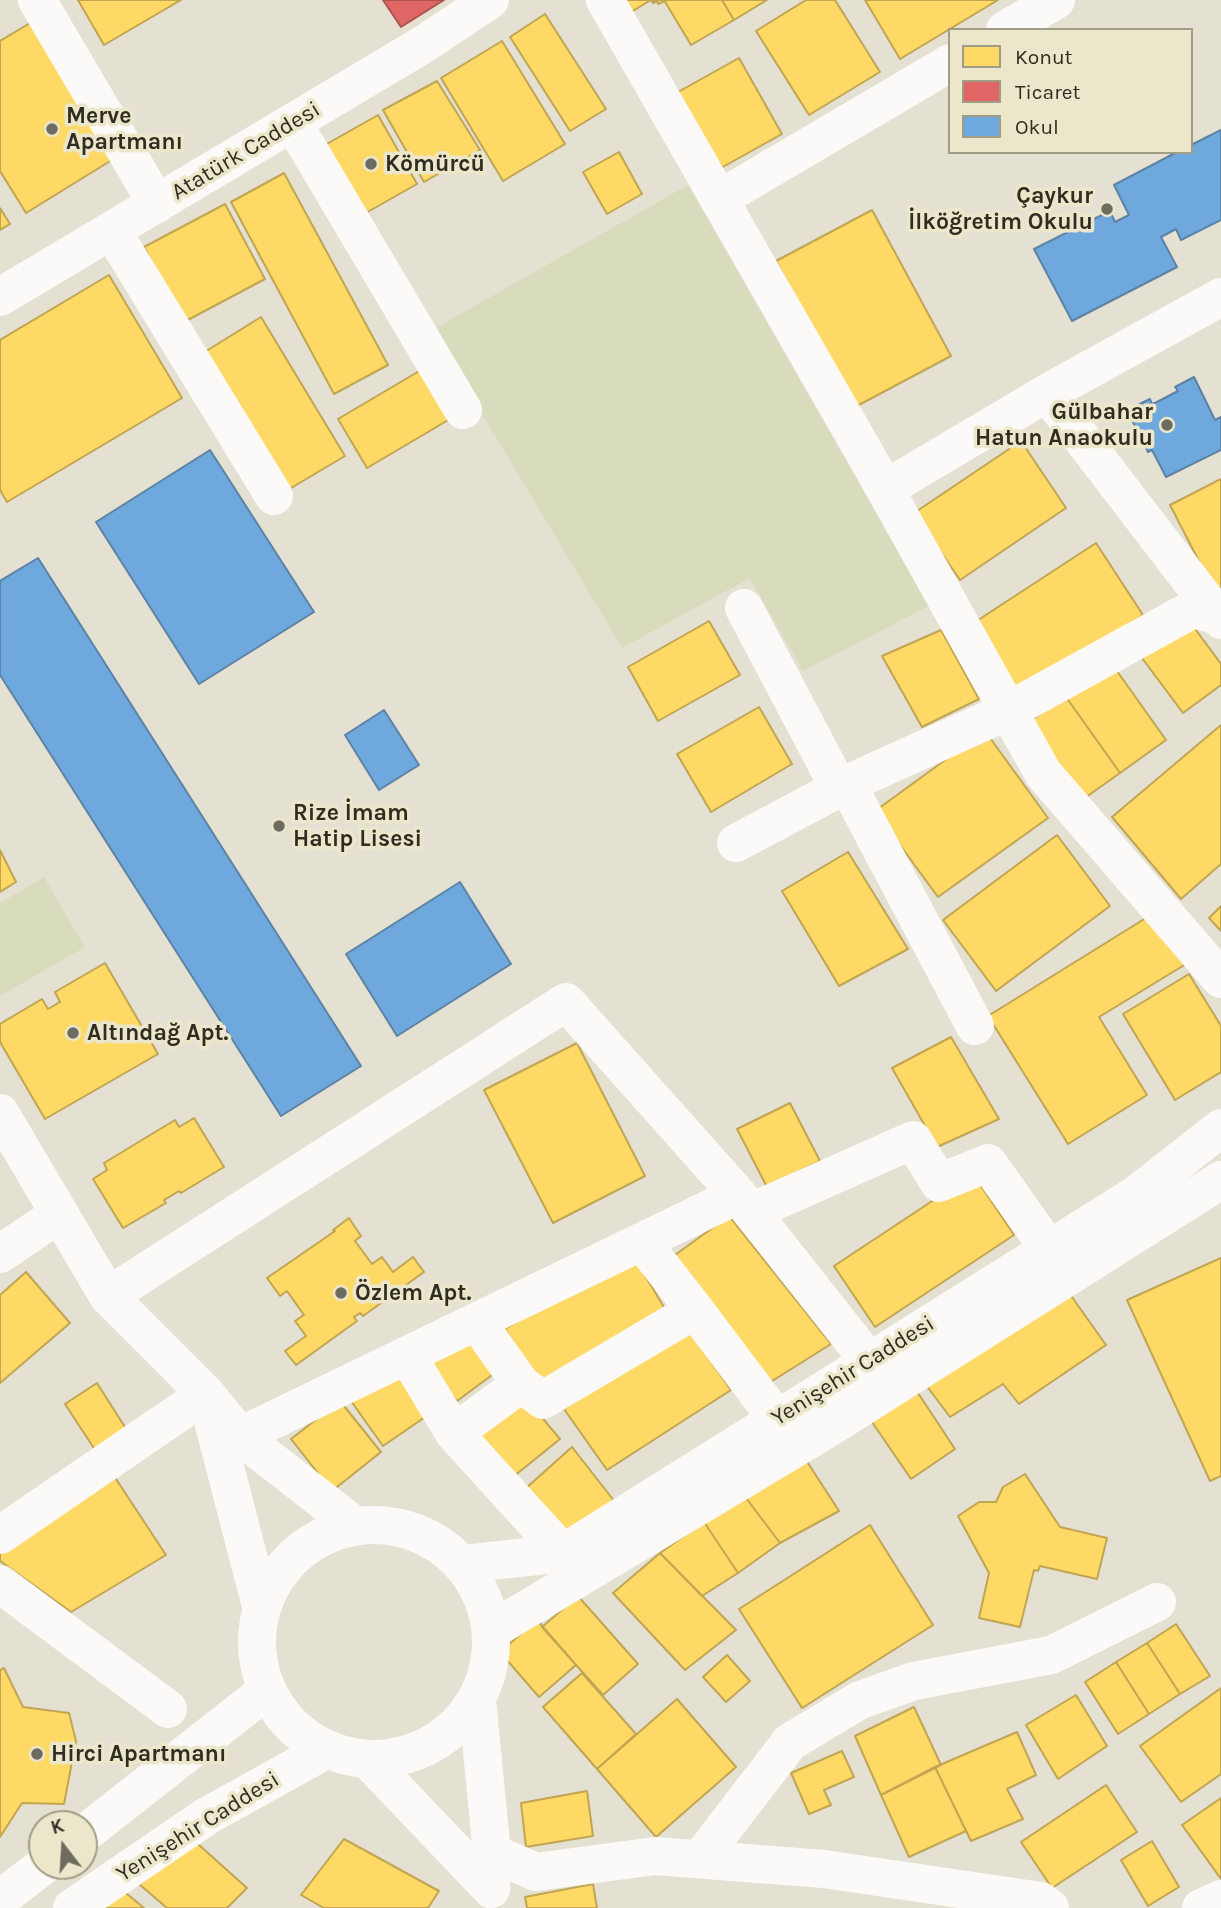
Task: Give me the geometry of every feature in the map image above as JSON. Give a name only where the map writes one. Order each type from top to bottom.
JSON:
[{"type":"street","points":[[37,0],[157,204]]},
{"type":"street","name":"Atatürk Caddesi","points":[[0,297],[424,44],[490,0]]},
{"type":"street","points":[[605,0],[885,489],[1043,773],[1221,979]]},
{"type":"street","points":[[1008,28],[1056,0]]},
{"type":"street","points":[[719,199],[948,64]]},
{"type":"street","points":[[293,123],[463,410]]},
{"type":"street","points":[[112,231],[274,496]]},
{"type":"street","points":[[885,489],[1047,393],[1221,297]]},
{"type":"street","points":[[1047,393],[1221,617]]},
{"type":"street","points":[[744,608],[975,1026]]},
{"type":"street","points":[[736,843],[843,786],[1008,710],[1192,609],[1221,617]]},
{"type":"street","points":[[108,1296],[566,1002],[745,1204],[869,1361]]},
{"type":"street","points":[[0,1113],[108,1296],[206,1394],[240,1436],[354,1525]]},
{"type":"street","name":"Yenişehir Caddesi","points":[[464,1564],[563,1553],[1137,1194],[1221,1128]]},
{"type":"street","points":[[240,1436],[642,1242],[913,1140],[939,1183],[988,1163],[1049,1249]]},
{"type":"street","name":"Yenişehir Caddesi","points":[[492,1630],[824,1430],[1221,1180]]},
{"type":"street","points":[[0,1254],[59,1214]]},
{"type":"street","points":[[642,1242],[777,1419]]},
{"type":"street","points":[[477,1322],[521,1384],[543,1399],[695,1310]]},
{"type":"street","points":[[407,1355],[454,1433],[563,1553]]},
{"type":"street","points":[[454,1433],[521,1384]]},
{"type":"street","points":[[0,1535],[206,1394]]},
{"type":"street","points":[[206,1394],[261,1606]]},
{"type":"street","points":[[354,1525],[397,1525],[437,1541],[464,1564],[483,1595],[492,1630],[490,1666],[477,1700],[450,1733],[412,1754],[368,1760],[326,1750],[290,1726],[266,1691],[255,1649],[261,1606],[281,1568],[313,1540],[354,1525]]},
{"type":"street","points":[[0,1584],[168,1709]]},
{"type":"street","points":[[700,1859],[790,1742],[860,1700],[914,1681],[1051,1655],[1157,1602]]},
{"type":"street","points":[[98,1822],[266,1691]]},
{"type":"street","points":[[477,1700],[493,1883]]},
{"type":"street","name":"Yenişehir Caddesi","points":[[72,1908],[208,1816],[326,1750]]},
{"type":"street","points":[[368,1760],[493,1883]]},
{"type":"street","points":[[493,1883],[536,1872],[655,1856],[824,1869],[1041,1901],[1050,1908]]},
{"type":"street","points":[[0,1899],[28,1878]]},
{"type":"street","points":[[1201,1908],[1221,1899]]},
{"type":"green space","points":[[688,185],[929,606],[803,671],[750,578],[622,648],[432,330]]},
{"type":"green space","points":[[44,877],[85,947],[0,996],[0,903]]},
{"type":"building: Konut","points":[[78,0],[181,0],[104,45]]},
{"type":"building: Konut","points":[[613,0],[651,0],[623,17]]},
{"type":"building: Konut","points":[[664,0],[722,0],[734,20],[691,45]]},
{"type":"building: Konut","points":[[722,0],[767,0],[734,20]]},
{"type":"building: Konut","points":[[806,0],[835,0],[880,72],[809,115],[756,31]]},
{"type":"building: Konut","points":[[865,0],[998,0],[948,28],[900,59]]},
{"type":"building: Konut","points":[[545,14],[606,109],[570,131],[510,37]]},
{"type":"building: Konut","name":"Merve Apartmanı","points":[[37,19],[120,155],[26,213],[0,171],[0,41]]},
{"type":"building: Konut","points":[[502,41],[565,144],[503,181],[441,78]]},
{"type":"building: Konut","points":[[739,58],[782,134],[712,173],[669,97]]},
{"type":"building: Konut","points":[[437,81],[480,150],[424,182],[383,110]]},
{"type":"building: Konut","name":"Kömürcü","points":[[378,115],[417,184],[364,214],[325,145]]},
{"type":"building: Konut","points":[[619,152],[642,194],[607,214],[583,172]]},
{"type":"building: Konut","points":[[284,173],[388,365],[334,394],[231,202]]},
{"type":"building: Konut","points":[[225,204],[265,279],[184,322],[144,247]]},
{"type":"building: Konut","points":[[0,208],[10,224],[0,230]]},
{"type":"building: Konut","points":[[872,210],[951,356],[855,407],[776,261]]},
{"type":"building: Konut","points":[[109,275],[182,398],[7,502],[0,490],[0,340]]},
{"type":"building: Konut","points":[[261,317],[345,456],[286,491],[203,353]]},
{"type":"building: Konut","points":[[421,370],[450,419],[367,468],[338,419]]},
{"type":"building: Konut","points":[[1021,441],[1066,508],[960,580],[914,513]]},
{"type":"building: Konut","points":[[1221,479],[1221,599],[1219,600],[1170,505]]},
{"type":"building: Konut","points":[[1096,543],[1143,615],[1018,696],[972,624]]},
{"type":"building: Konut","points":[[1187,618],[1221,664],[1221,685],[1183,713],[1139,654]]},
{"type":"building: Konut","points":[[709,621],[740,675],[658,721],[628,667]]},
{"type":"building: Konut","points":[[941,630],[979,699],[922,727],[882,656]]},
{"type":"building: Konut","points":[[1112,664],[1166,740],[1120,773],[1066,697]]},
{"type":"building: Konut","points":[[1066,697],[1120,773],[1082,800],[1027,723]]},
{"type":"building: Konut","points":[[759,707],[792,764],[711,812],[677,754]]},
{"type":"building: Konut","points":[[1221,725],[1221,864],[1181,899],[1112,817]]},
{"type":"building: Konut","points":[[985,731],[1048,818],[938,897],[875,811]]},
{"type":"building: Konut","points":[[1057,835],[1110,906],[996,991],[943,920]]},
{"type":"building: Konut","points":[[0,850],[16,882],[0,892]]},
{"type":"building: Konut","points":[[848,852],[908,949],[839,986],[782,891]]},
{"type":"building: Konut","points":[[1221,906],[1221,931],[1209,918]]},
{"type":"building: Konut","points":[[1154,913],[1186,964],[1099,1017],[1147,1095],[1068,1144],[988,1016]]},
{"type":"building: Konut","name":"Altındağ Apt.","points":[[105,963],[158,1054],[45,1119],[0,1042],[0,1024],[42,999],[48,1009],[60,1002],[55,992]]},
{"type":"building: Konut","points":[[1189,974],[1221,1026],[1221,1072],[1175,1100],[1123,1014]]},
{"type":"building: Konut","points":[[951,1037],[999,1119],[937,1147],[892,1068]]},
{"type":"building: Konut","points":[[577,1043],[645,1176],[553,1223],[484,1090]]},
{"type":"building: Konut","points":[[790,1103],[820,1161],[767,1187],[737,1129]]},
{"type":"building: Konut","points":[[194,1118],[224,1167],[164,1200],[166,1203],[123,1228],[93,1179],[107,1170],[104,1163],[175,1120],[179,1127]]},
{"type":"building: Konut","points":[[973,1174],[1014,1235],[875,1327],[834,1266]]},
{"type":"building: Konut","points":[[729,1216],[831,1344],[769,1383],[668,1260]]},
{"type":"building: Konut","name":"Özlem Apt.","points":[[349,1218],[361,1236],[355,1241],[372,1264],[382,1257],[393,1272],[413,1257],[424,1272],[363,1316],[360,1313],[354,1317],[357,1321],[296,1365],[285,1351],[306,1336],[295,1321],[304,1315],[287,1291],[280,1296],[267,1278],[335,1231],[333,1230]]},
{"type":"building: Konut","points":[[633,1255],[665,1309],[537,1383],[505,1329]]},
{"type":"building: Konut","points":[[1221,1258],[1221,1476],[1210,1481],[1127,1300]]},
{"type":"building: Konut","points":[[26,1272],[70,1323],[0,1383],[0,1295]]},
{"type":"building: Konut","points":[[1067,1290],[1106,1345],[1019,1404],[1003,1384],[950,1417],[926,1385]]},
{"type":"building: Konut","points":[[687,1328],[731,1390],[607,1470],[564,1409]]},
{"type":"building: Konut","points":[[462,1334],[496,1372],[457,1401],[423,1367]]},
{"type":"building: Konut","points":[[402,1366],[434,1411],[383,1446],[351,1401]]},
{"type":"building: Konut","points":[[97,1383],[130,1435],[99,1456],[65,1404]]},
{"type":"building: Konut","points":[[916,1390],[955,1449],[911,1479],[872,1422]]},
{"type":"building: Konut","points":[[523,1395],[560,1439],[513,1477],[473,1432]]},
{"type":"building: Konut","points":[[340,1401],[381,1452],[332,1491],[291,1439]]},
{"type":"building: Konut","points":[[572,1447],[615,1502],[566,1538],[525,1489]]},
{"type":"building: Konut","points":[[806,1460],[839,1511],[780,1543],[746,1498]]},
{"type":"building: Konut","points":[[1025,1474],[1060,1527],[1107,1538],[1097,1579],[1040,1566],[1038,1571],[1034,1570],[1020,1627],[979,1618],[989,1573],[958,1516],[979,1502],[996,1502],[1003,1487]]},
{"type":"building: Konut","points":[[114,1476],[166,1555],[71,1612],[0,1561],[0,1553]]},
{"type":"building: Konut","points":[[746,1498],[780,1543],[738,1573],[704,1522]]},
{"type":"building: Konut","points":[[704,1522],[738,1573],[702,1596],[660,1553]]},
{"type":"building: Konut","points":[[870,1525],[933,1625],[802,1708],[739,1609]]},
{"type":"building: Konut","points":[[660,1553],[736,1630],[685,1670],[613,1593]]},
{"type":"building: Konut","points":[[578,1596],[638,1664],[603,1695],[542,1627]]},
{"type":"building: Konut","points":[[537,1620],[576,1665],[539,1697],[500,1652]]},
{"type":"building: Konut","points":[[1176,1624],[1210,1676],[1180,1694],[1147,1643]]},
{"type":"building: Konut","points":[[1147,1643],[1180,1694],[1149,1714],[1116,1662]]},
{"type":"building: Konut","points":[[727,1655],[750,1681],[726,1702],[703,1677]]},
{"type":"building: Konut","points":[[1116,1662],[1149,1714],[1118,1734],[1085,1682]]},
{"type":"building: Konut","name":"Hirci Apartmanı","points":[[4,1668],[23,1707],[69,1713],[76,1741],[64,1804],[22,1803],[0,1837],[0,1670]]},
{"type":"building: Konut","points":[[582,1673],[636,1734],[597,1769],[543,1707]]},
{"type":"building: Konut","points":[[1221,1688],[1221,1774],[1181,1802],[1140,1746]]},
{"type":"building: Konut","points":[[1076,1695],[1107,1746],[1058,1779],[1026,1725]]},
{"type":"building: Konut","points":[[677,1699],[736,1767],[656,1837],[597,1769]]},
{"type":"building: Konut","points":[[914,1707],[941,1765],[881,1795],[855,1736]]},
{"type":"building: Konut","points":[[1017,1732],[1036,1775],[1007,1789],[1023,1819],[971,1841],[935,1767]]},
{"type":"building: Konut","points":[[842,1751],[854,1777],[824,1790],[831,1805],[809,1814],[791,1773]]},
{"type":"building: Konut","points":[[935,1767],[966,1831],[909,1857],[881,1795]]},
{"type":"building: Konut","points":[[1106,1785],[1137,1832],[1052,1888],[1021,1842]]},
{"type":"building: Konut","points":[[587,1791],[593,1836],[526,1847],[521,1803]]},
{"type":"building: Konut","points":[[1221,1798],[1221,1879],[1182,1825]]},
{"type":"building: Konut","points":[[189,1836],[247,1888],[227,1908],[167,1908],[139,1884]]},
{"type":"building: Konut","points":[[344,1839],[439,1891],[428,1908],[324,1908],[301,1895]]},
{"type":"building: Konut","points":[[1152,1841],[1179,1887],[1148,1906],[1121,1860]]},
{"type":"building: Konut","points":[[115,1884],[144,1908],[88,1908]]},
{"type":"building: Konut","points":[[593,1884],[597,1908],[527,1908],[525,1897]]},
{"type":"building: Ticaret","points":[[383,0],[444,0],[401,27]]},
{"type":"building: Okul","points":[[1221,130],[1221,220],[1181,240],[1176,229],[1161,237],[1177,267],[1072,321],[1034,249],[1110,211],[1115,222],[1129,215],[1114,185],[1173,154],[1193,154],[1193,144]]},
{"type":"building: Okul","points":[[1194,377],[1215,420],[1221,417],[1221,450],[1166,477],[1152,450],[1148,452],[1127,410],[1150,399],[1152,404],[1157,402],[1178,391],[1175,387]]},
{"type":"building: Okul","points":[[210,450],[314,612],[199,684],[96,522]]},
{"type":"building: Okul","points":[[38,558],[361,1066],[281,1116],[0,675],[0,581]]},
{"type":"building: Okul","points":[[384,710],[419,765],[379,790],[345,735]]},
{"type":"building: Okul","points":[[460,882],[511,964],[397,1036],[346,954]]},
{"type":"place","name":"Merve Apartmanı","points":[[52,129]]},
{"type":"place","name":"Kömürcü","points":[[371,164]]},
{"type":"place","name":"Çaykur İlköğretim Okulu","points":[[1107,209]]},
{"type":"place","name":"Gülbahar Hatun Anaokulu","points":[[1167,425]]},
{"type":"place","name":"Rize İmam Hatip Lisesi","points":[[279,826]]},
{"type":"place","name":"Altındağ Apt.","points":[[73,1033]]},
{"type":"place","name":"Özlem Apt.","points":[[341,1293]]},
{"type":"place","name":"Hirci Apartmanı","points":[[37,1754]]}]
